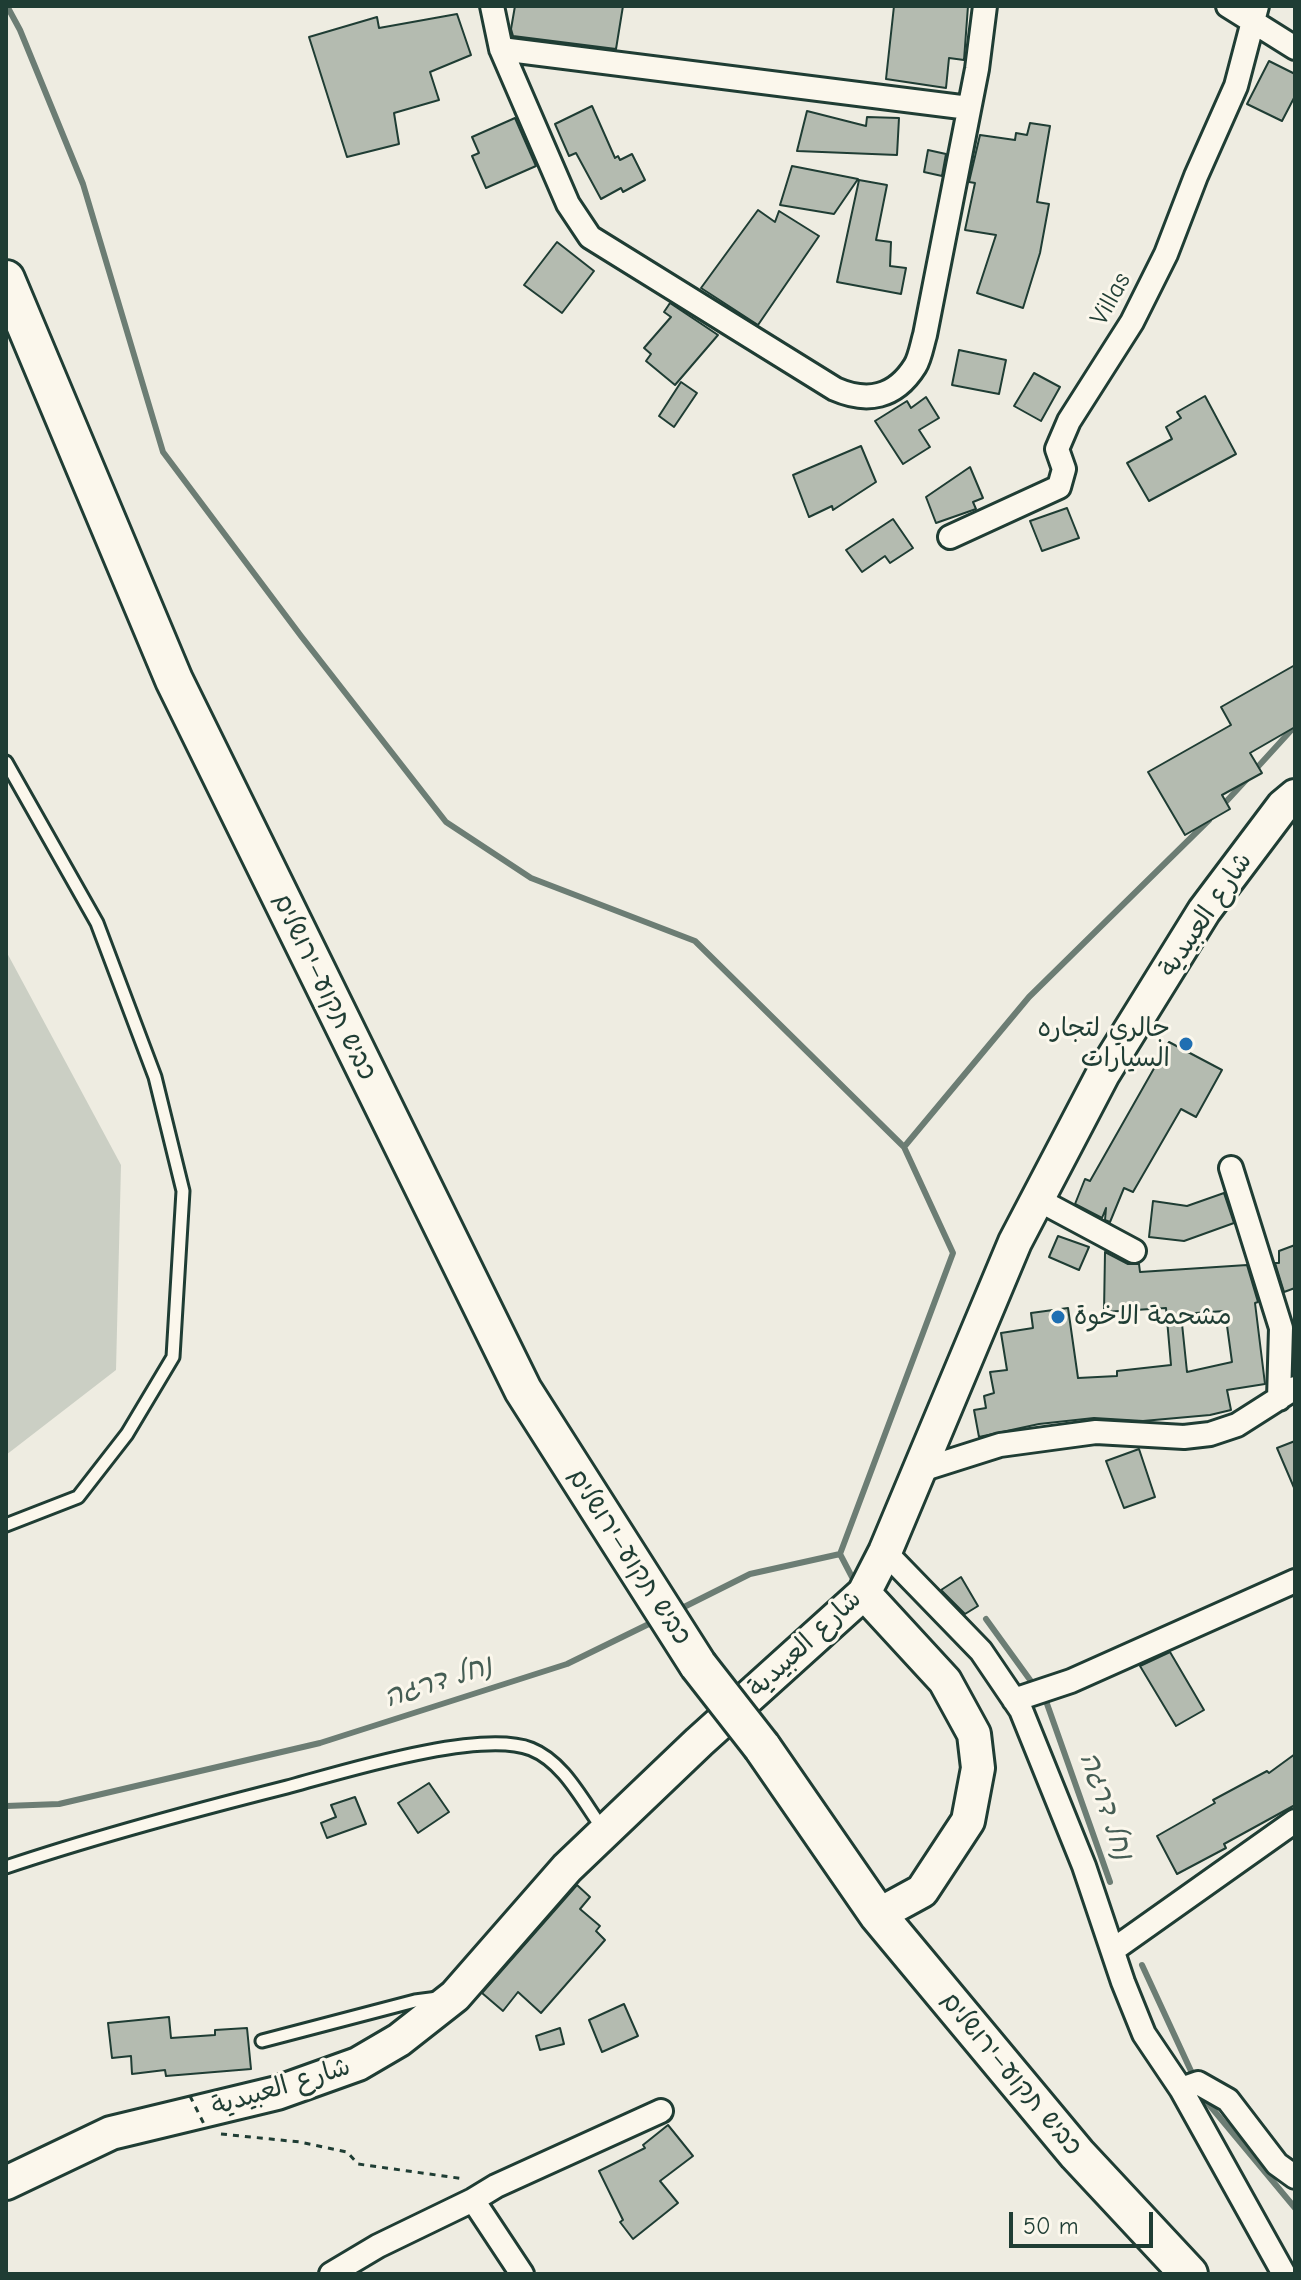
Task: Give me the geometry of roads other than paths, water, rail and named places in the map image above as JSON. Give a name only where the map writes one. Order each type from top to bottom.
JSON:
[{"type":"main road","name":"כביש תקוע–ירושלים","points":[[6,279],[174,680],[531,1403],[698,1665],[762,1747],[878,1915],[1077,2154],[1189,2274]]},
{"type":"main road","name":"شارع العبيدية","points":[[6,2183],[111,2133],[277,2093],[358,2064],[399,2040],[455,1996],[567,1868],[604,1832],[864,1593],[885,1552],[1015,1242],[1103,1074],[1204,911],[1283,806],[1295,796]]},
{"type":"main road","points":[[864,1593],[945,1681],[974,1734],[978,1768],[968,1821],[922,1891],[878,1915]]},
{"type":"street","points":[[492,6],[501,49],[568,204],[590,237],[810,373],[853,397],[867,398],[884,393],[900,383],[915,366],[925,335],[969,108],[985,6]]},
{"type":"street","points":[[1228,6],[1255,13],[1295,48]]},
{"type":"street","name":"Villas","points":[[950,537],[1059,487],[1064,469],[1057,449],[1069,421],[1132,322],[1166,254],[1236,86],[1255,13]]},
{"type":"street","points":[[501,49],[969,108]]},
{"type":"street","points":[[918,1471],[1000,1445],[1096,1432],[1184,1437],[1210,1434],[1237,1425],[1287,1394],[1281,1328],[1231,1168]]},
{"type":"street","points":[[1037,1199],[1134,1251]]},
{"type":"street","points":[[885,1552],[981,1651],[1021,1710],[1078,1852],[1144,2034],[1181,2089],[1284,2274]]},
{"type":"street","points":[[1014,1700],[1071,1681],[1295,1581]]},
{"type":"street","points":[[1113,1950],[1295,1821]]},
{"type":"street","points":[[1181,2089],[1198,2083],[1228,2100],[1277,2164],[1295,2177]]},
{"type":"street","points":[[331,2274],[378,2246],[496,2186],[661,2111]]},
{"type":"street","points":[[473,2200],[522,2274]]},
{"type":"lane","points":[[6,762],[97,923],[155,1077],[183,1191],[173,1357],[127,1434],[78,1497],[6,1525]]},
{"type":"lane","points":[[6,1867],[94,1837],[348,1771],[434,1751],[479,1745],[508,1744],[530,1749],[550,1759],[604,1832]]},
{"type":"lane","points":[[262,2041],[415,2001],[455,1996]]},
{"type":"waterway","points":[[7,6],[20,30],[83,184],[163,452],[446,822],[531,878],[695,941],[904,1147],[953,1253],[840,1554]]},
{"type":"waterway","points":[[1254,771],[1295,726]]},
{"type":"waterway","points":[[1222,806],[1247,779]]},
{"type":"waterway","points":[[904,1147],[1029,997],[1209,820]]},
{"type":"waterway","name":"נחל דרגה","points":[[678,1610],[750,1574],[840,1554],[852,1577]]},
{"type":"waterway","name":"נחל דרגה","points":[[986,1619],[1033,1684]]},
{"type":"waterway","name":"נחל דרגה","points":[[6,1806],[59,1804],[320,1743],[567,1664],[657,1620]]},
{"type":"waterway","name":"נחל דרגה","points":[[1046,1701],[1110,1882]]},
{"type":"waterway","name":"נחל דרגה","points":[[1142,1965],[1191,2071]]},
{"type":"waterway","name":"נחל דרגה","points":[[1206,2101],[1295,2208]]},
{"type":"place","name":"جالري لتجاره السيارات","points":[[1186,1044]]},
{"type":"place","name":"مشحمة الاخوة","points":[[1058,1317]]}]
